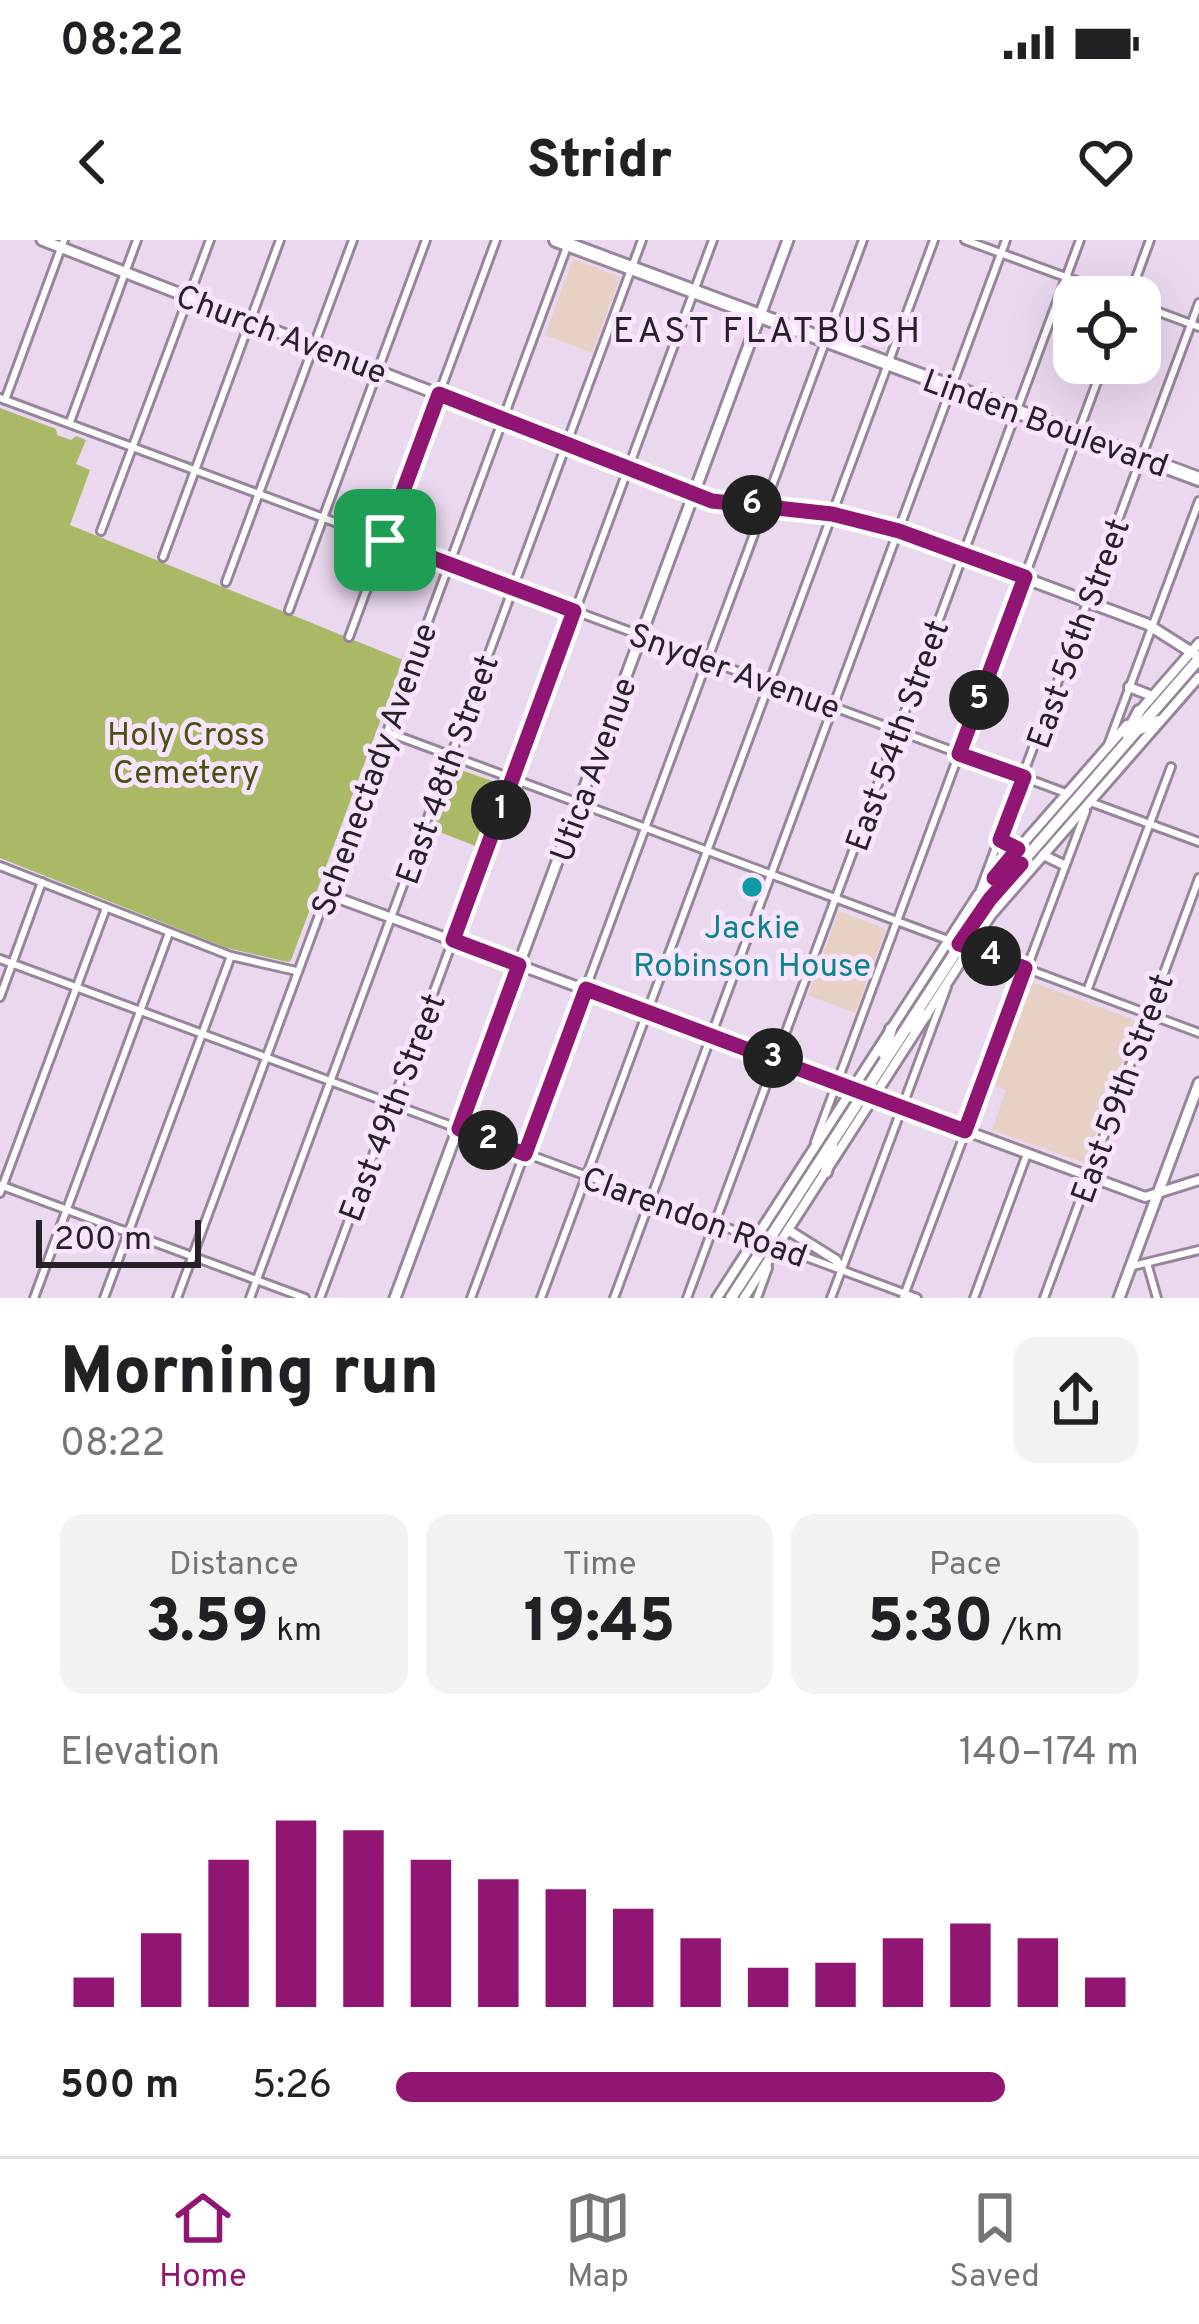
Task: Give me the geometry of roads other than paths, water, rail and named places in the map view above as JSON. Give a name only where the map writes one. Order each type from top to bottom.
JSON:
[{"type":"highway","name":"Linden Boulevard","points":[[564,242],[1199,479]]},
{"type":"main road","name":"Church Avenue","points":[[42,240],[63,244],[693,495],[832,514],[899,531],[1153,627],[1197,653]]},
{"type":"main road","name":"Utica Avenue","points":[[395,1298],[788,240]]},
{"type":"main road","points":[[1112,751],[1137,731],[1197,653]]},
{"type":"main road","points":[[731,1298],[990,899],[1079,798],[1139,711]]},
{"type":"main road","points":[[1137,731],[1160,721]]},
{"type":"main road","points":[[994,878],[1021,864]]},
{"type":"main road","points":[[902,1033],[926,1015]]},
{"type":"main road","points":[[1119,1298],[1199,1083]]},
{"type":"main road","points":[[794,1181],[817,1164]]},
{"type":"street","points":[[69,423],[137,240]]},
{"type":"street","points":[[101,531],[210,240]]},
{"type":"street","points":[[163,557],[280,240]]},
{"type":"street","points":[[226,582],[353,240]]},
{"type":"street","points":[[289,610],[426,240]]},
{"type":"street","points":[[350,637],[496,240]]},
{"type":"street","name":"East 48th Street","points":[[250,1298],[643,240]]},
{"type":"street","name":"East 49th Street","points":[[320,1298],[712,240]]},
{"type":"street","points":[[471,1298],[863,240]]},
{"type":"street","points":[[542,1298],[934,240]]},
{"type":"street","points":[[965,240],[1063,276]]},
{"type":"street","points":[[614,1298],[1006,240]]},
{"type":"street","name":"East 54th Street","points":[[1066,276],[1079,240]]},
{"type":"street","points":[[1134,276],[1150,240]]},
{"type":"street","name":"Schenectady Avenue","points":[[177,1298],[503,420],[564,242]]},
{"type":"street","points":[[3,399],[63,244]]},
{"type":"street","name":"East 56th Street","points":[[978,895],[1195,325],[1199,303]]},
{"type":"street","name":"East 54th Street","points":[[687,1298],[1053,312]]},
{"type":"street","points":[[1161,313],[1195,325]]},
{"type":"street","points":[[817,1164],[837,1083],[1096,384]]},
{"type":"street","name":"Snyder Avenue","points":[[3,399],[1199,842]]},
{"type":"street","points":[[1112,751],[1130,687],[1199,501]]},
{"type":"street","points":[[1139,711],[1197,653]]},
{"type":"street","points":[[831,1298],[978,895],[1018,849],[1079,798],[1199,677]]},
{"type":"street","points":[[1130,687],[1152,696]]},
{"type":"street","points":[[387,732],[1199,1033]]},
{"type":"street","points":[[1088,991],[1171,767]]},
{"type":"street","points":[[959,944],[991,915],[1042,855],[1079,798]]},
{"type":"street","points":[[904,1296],[1064,865],[1079,798]]},
{"type":"street","points":[[1000,840],[1018,849]]},
{"type":"street","points":[[1042,855],[1064,865]]},
{"type":"street","points":[[0,866],[231,956],[297,972]]},
{"type":"street","name":"East 59th Street","points":[[1044,1298],[1199,878]]},
{"type":"street","points":[[0,997],[42,883]]},
{"type":"street","points":[[327,894],[1145,1197],[1199,1180]]},
{"type":"street","points":[[106,908],[1,1188],[305,1298]]},
{"type":"street","points":[[34,1298],[169,933]]},
{"type":"street","points":[[104,1298],[231,956]]},
{"type":"street","name":"Clarendon Road","points":[[0,958],[917,1298]]},
{"type":"street","points":[[926,1015],[951,976]]},
{"type":"street","points":[[817,1164],[902,1033]]},
{"type":"street","points":[[902,1033],[924,1048]]},
{"type":"street","points":[[767,1242],[788,1230],[817,1164],[902,1033]]},
{"type":"street","points":[[974,1298],[1027,1154]]},
{"type":"street","points":[[717,1298],[767,1242],[794,1181]]},
{"type":"street","points":[[788,1230],[836,1260],[841,1270]]},
{"type":"street","points":[[757,1298],[768,1268],[767,1242]]},
{"type":"street","points":[[1131,1267],[1199,1250]]},
{"type":"street","points":[[745,1298],[767,1262]]},
{"type":"street","points":[[1148,1263],[1157,1298]]},
{"type":"place","name":"Jackie Robinson House","points":[[752,887]]},
{"type":"district","name":"EAST FLATBUSH","points":[[768,329]]},
{"type":"park label","name":"Holy Cross Cemetery","points":[[186,752]]}]
